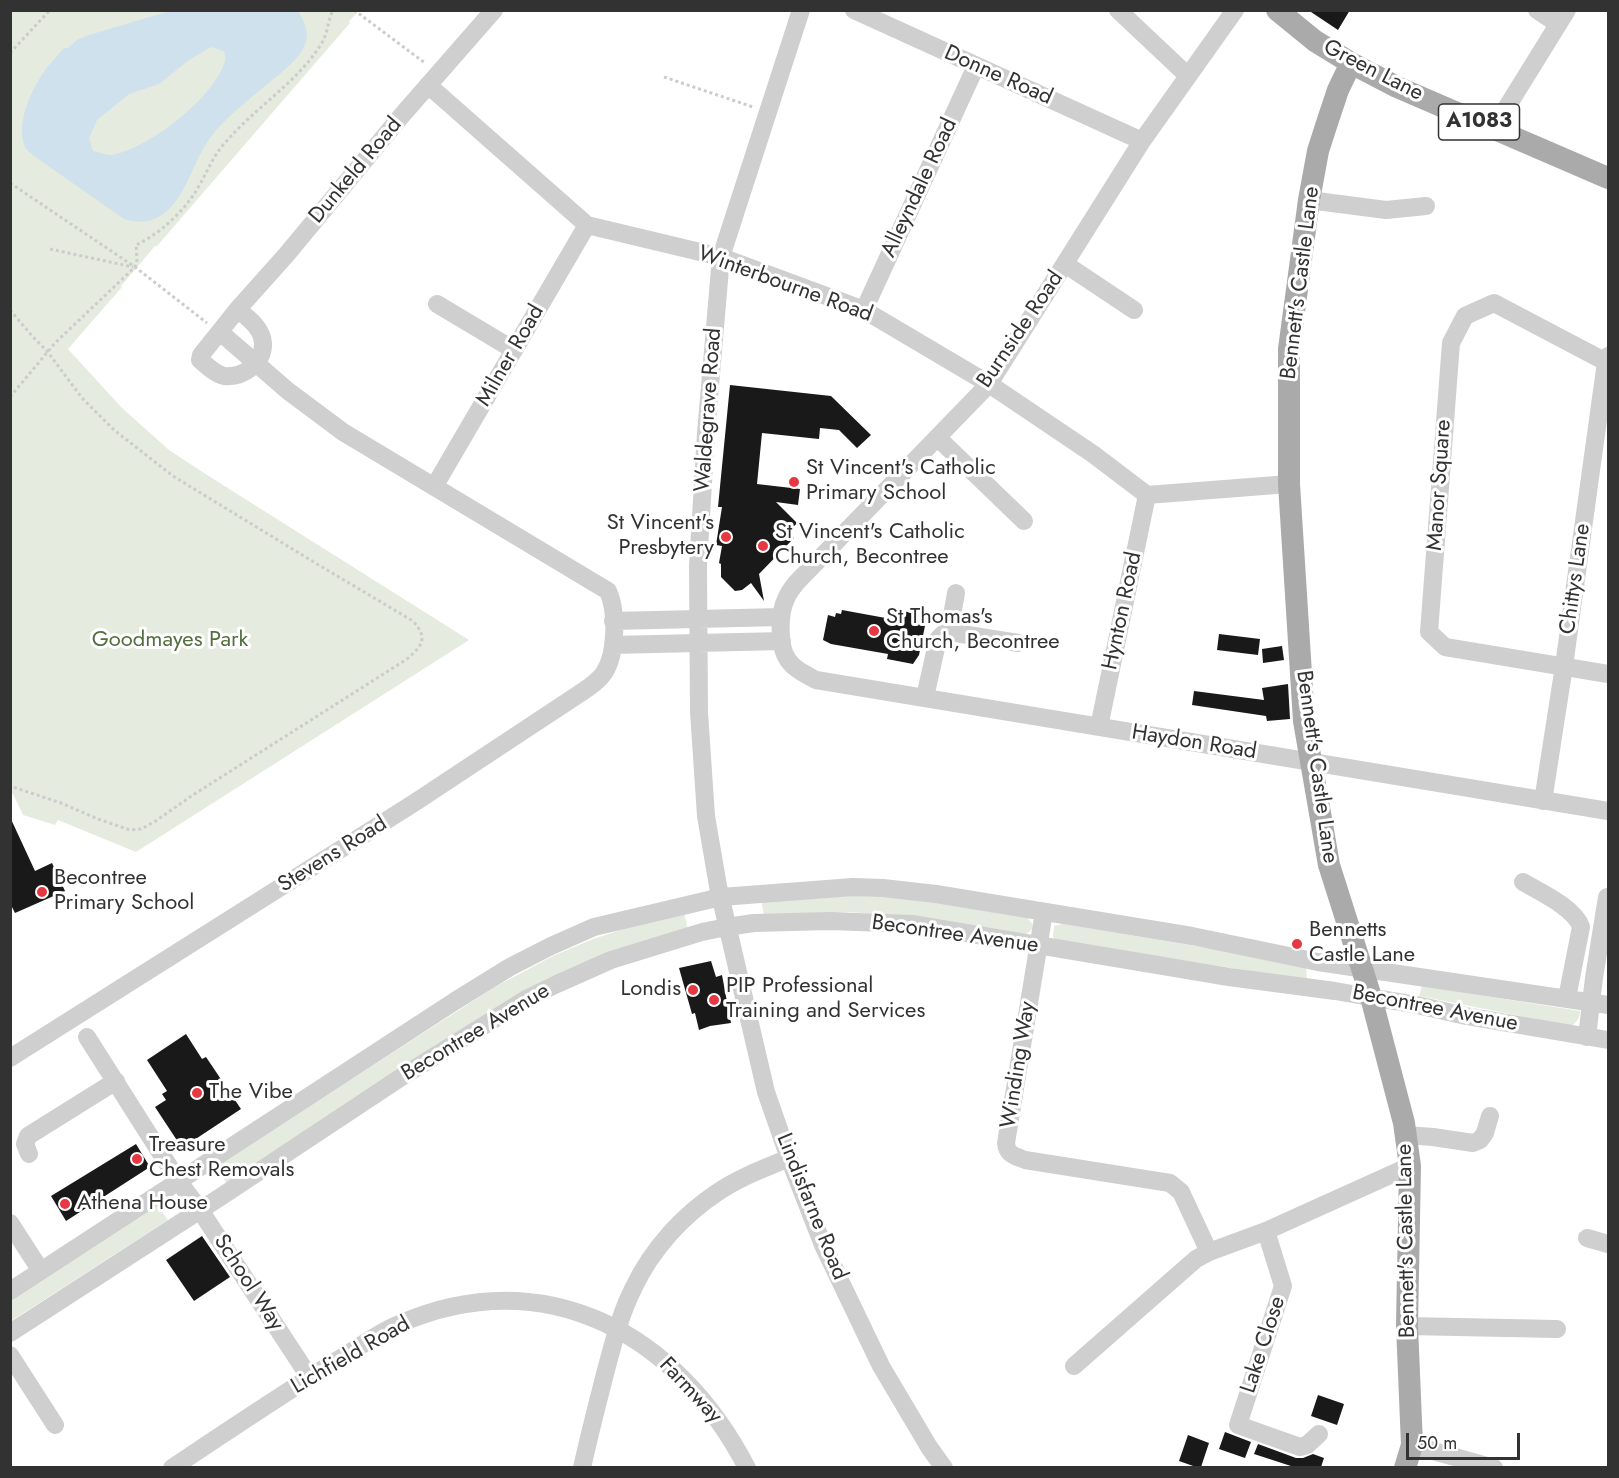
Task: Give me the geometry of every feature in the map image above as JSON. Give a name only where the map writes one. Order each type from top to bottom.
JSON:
[{"type":"main road","name":"Green Lane","points":[[1277,10],[1315,41],[1397,87],[1608,178]]},
{"type":"main road","name":"Bennett's Castle Lane","points":[[1351,63],[1334,99],[1321,142],[1309,200],[1289,349],[1289,484],[1304,720],[1329,865],[1371,997],[1406,1135],[1410,1166],[1407,1326],[1412,1445],[1405,1467]]},
{"type":"street","name":"Dunkeld Road","points":[[255,363],[247,371],[236,376],[222,376],[208,368],[201,360],[201,354],[494,10]]},
{"type":"street","name":"Waldegrave Road","points":[[728,927],[718,886],[706,816],[699,712],[698,566],[705,444],[721,257],[801,10]]},
{"type":"street","name":"Donne Road","points":[[854,10],[1142,141]]},
{"type":"street","points":[[1118,10],[1188,76]]},
{"type":"street","name":"Burnside Road","points":[[784,650],[781,616],[786,599],[797,582],[989,384],[1142,141],[1235,10]]},
{"type":"street","points":[[1494,128],[1562,17],[1537,10]]},
{"type":"street","name":"Alleyndale Road","points":[[864,310],[976,66]]},
{"type":"street","name":"Winterbourne Road","points":[[433,79],[587,225],[721,257],[864,310],[989,384],[1093,454],[1147,495]]},
{"type":"street","points":[[1309,200],[1386,210],[1426,206]]},
{"type":"street","name":"Milner Road","points":[[434,487],[587,225]]},
{"type":"street","points":[[1065,264],[1134,310]]},
{"type":"street","name":"Manor Square","points":[[1608,360],[1494,303],[1465,316],[1450,343],[1430,632],[1444,647],[1608,674]]},
{"type":"street","points":[[437,304],[514,350]]},
{"type":"street","points":[[237,309],[251,319],[259,330],[263,342],[255,363]]},
{"type":"street","name":"Stevens Road","points":[[14,1049],[414,803],[593,684],[604,674],[610,662],[613,645],[613,604],[608,591],[343,432],[288,391],[219,332]]},
{"type":"street","name":"Chittys Lane","points":[[1543,801],[1608,360]]},
{"type":"street","points":[[938,438],[1024,521]]},
{"type":"street","points":[[1147,495],[1289,484]]},
{"type":"street","name":"Hynton Road","points":[[1099,727],[1147,495]]},
{"type":"street","points":[[949,632],[956,593]]},
{"type":"street","points":[[613,621],[781,616]]},
{"type":"street","points":[[925,697],[938,639],[943,634],[949,632],[1018,643]]},
{"type":"street","points":[[613,645],[699,643],[784,650]]},
{"type":"street","name":"Haydon Road","points":[[784,650],[798,670],[816,680],[1608,811]]},
{"type":"street","points":[[1523,882],[1571,912],[1579,920],[1581,927],[1567,998]]},
{"type":"street","name":"Becontree Avenue","points":[[10,1291],[510,967],[594,927],[721,897],[830,888],[883,888],[936,894],[1192,936],[1318,962],[1600,1004]]},
{"type":"street","points":[[1587,1037],[1600,1004],[1607,897]]},
{"type":"street","name":"Winding Way","points":[[1044,912],[1006,1149],[1009,1153],[1025,1160],[1170,1183],[1181,1192],[1209,1252]]},
{"type":"street","name":"Becontree Avenue","points":[[10,1333],[403,1076],[528,998],[611,960],[702,932],[728,927],[753,923],[830,921],[912,924],[1229,978],[1371,997],[1608,1040]]},
{"type":"street","name":"Lindisfarne Road","points":[[728,927],[766,1092],[823,1245],[881,1366],[929,1447],[944,1467]]},
{"type":"street","name":"School Way","points":[[87,1036],[179,1182],[200,1210],[310,1378]]},
{"type":"street","points":[[29,1154],[25,1144],[28,1136],[116,1081]]},
{"type":"street","points":[[1406,1135],[1473,1143],[1480,1140],[1485,1133],[1490,1116]]},
{"type":"street","points":[[582,1467],[617,1329],[634,1287],[652,1256],[690,1214],[718,1191],[789,1158]]},
{"type":"street","points":[[1074,1366],[1196,1259],[1266,1231],[1410,1166]]},
{"type":"street","points":[[10,1223],[41,1271]]},
{"type":"street","name":"Lake Close","points":[[1266,1231],[1283,1286],[1238,1425],[1300,1447],[1307,1445],[1319,1434]]},
{"type":"street","points":[[1587,1238],[1608,1244]]},
{"type":"street","name":"Lichfield Road","points":[[171,1467],[397,1324],[437,1309],[501,1300],[535,1302],[576,1311],[617,1329]]},
{"type":"street","points":[[1407,1326],[1557,1329]]},
{"type":"street","name":"Farmway","points":[[617,1329],[649,1348],[695,1391],[721,1423],[747,1467]]},
{"type":"street","points":[[10,1355],[55,1425]]},
{"type":"street","points":[[1412,1445],[1494,1467]]},
{"type":"path","points":[[10,53],[50,10]]},
{"type":"path","points":[[10,397],[47,351],[135,267],[136,245],[147,240],[177,216],[194,194],[223,144],[288,83],[314,54],[328,28],[333,10]]},
{"type":"path","points":[[354,10],[433,79]]},
{"type":"path","points":[[664,77],[768,113]]},
{"type":"path","points":[[10,183],[135,267],[219,332]]},
{"type":"path","points":[[50,249],[135,267]]},
{"type":"path","points":[[10,310],[47,351],[82,398],[114,430],[173,476],[412,621],[421,630],[423,639],[418,649],[408,659],[154,822],[141,828],[130,830],[10,786]]},
{"type":"green space","name":"Goodmayes Park","points":[[11,11],[359,11],[68,349],[122,408],[169,450],[469,640],[136,852],[58,820],[55,825],[23,815],[11,794]]},
{"type":"green space","points":[[844,893],[891,896],[1027,917],[1033,925],[1030,931],[1023,935],[906,917],[850,912],[764,917],[761,898]]},
{"type":"green space","points":[[684,912],[688,930],[613,952],[227,1184],[216,1166],[495,987],[553,956],[593,939]]},
{"type":"green space","points":[[1063,924],[1274,959],[1306,967],[1307,980],[1055,940],[1054,926]]},
{"type":"green space","points":[[1422,986],[1580,1011],[1580,1013],[1578,1020],[1571,1026],[1419,996]]},
{"type":"green space","points":[[157,1205],[168,1220],[11,1321],[11,1299]]},
{"type":"water","points":[[173,10],[298,11],[305,25],[307,39],[293,62],[214,133],[202,150],[183,189],[171,207],[154,219],[139,222],[124,219],[34,156],[23,142],[24,113],[42,74],[64,48],[68,48],[77,40]],"holes":[[[211,47],[224,51],[225,62],[217,78],[192,107],[176,121],[142,144],[126,151],[111,155],[93,151],[89,138],[97,120],[129,94],[159,84],[189,60]]]},
{"type":"building","points":[[1308,10],[1350,10],[1338,30]]},
{"type":"building","points":[[730,385],[831,396],[871,435],[857,448],[839,430],[820,428],[819,439],[762,433],[757,484],[800,489],[798,505],[776,502],[797,523],[788,533],[794,538],[759,574],[764,601],[751,583],[742,590],[735,591],[721,577],[721,564],[719,563],[722,546],[716,545],[722,507],[718,507]]},
{"type":"building","name":"St Thomas's Church, Becontree","points":[[842,610],[902,621],[903,611],[927,616],[919,655],[913,664],[887,659],[888,654],[831,644],[823,640],[828,615],[835,617],[836,613],[841,614]]},
{"type":"building","points":[[1219,634],[1260,639],[1258,655],[1217,650]]},
{"type":"building","points":[[1282,646],[1284,660],[1263,663],[1262,649]]},
{"type":"building","points":[[1288,684],[1290,719],[1267,721],[1266,716],[1192,705],[1194,691],[1264,700],[1262,688]]},
{"type":"building","points":[[10,817],[35,871],[52,863],[65,891],[15,913],[10,903]]},
{"type":"building","name":"PIP Professional Training and Services","points":[[711,961],[716,977],[722,975],[731,1023],[699,1030],[679,968]]},
{"type":"building","name":"The Vibe","points":[[186,1034],[202,1059],[206,1057],[241,1109],[182,1148],[155,1107],[166,1100],[162,1094],[167,1091],[147,1060]]},
{"type":"building","points":[[136,1144],[150,1167],[66,1221],[51,1196]]},
{"type":"building","points":[[202,1236],[230,1277],[194,1301],[166,1260]]},
{"type":"building","points":[[1318,1395],[1344,1404],[1337,1425],[1311,1416]]},
{"type":"building","points":[[1225,1432],[1251,1442],[1245,1458],[1219,1449]]},
{"type":"building","points":[[1188,1435],[1209,1443],[1201,1467],[1179,1461]]},
{"type":"building","points":[[1258,1444],[1296,1458],[1313,1454],[1324,1458],[1321,1467],[1294,1467],[1254,1454]]},
{"type":"place","name":"St Vincent's Catholic Primary School","points":[[794,482]]},
{"type":"place","name":"St Vincent's Presbytery","points":[[726,537]]},
{"type":"place","name":"St Vincent's Catholic Church, Becontree","points":[[763,546]]},
{"type":"place","name":"St Thomas's Church, Becontree","points":[[874,631]]},
{"type":"place","name":"Becontree Primary School","points":[[42,892]]},
{"type":"place","name":"Bennetts Castle Lane","points":[[1297,944]]},
{"type":"place","name":"Londis","points":[[693,990]]},
{"type":"place","name":"PIP Professional Training and Services","points":[[714,1000]]},
{"type":"place","name":"The Vibe","points":[[197,1093]]},
{"type":"place","name":"Treasure Chest Removals","points":[[137,1159]]},
{"type":"place","name":"Athena House","points":[[65,1204]]}]
